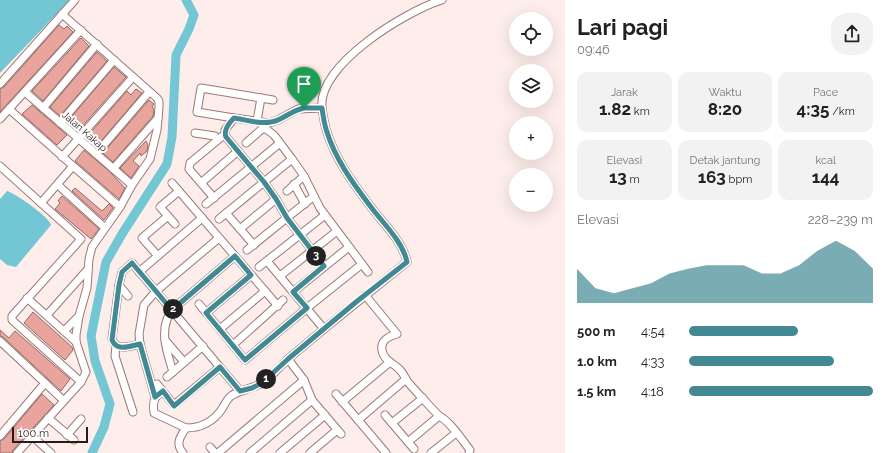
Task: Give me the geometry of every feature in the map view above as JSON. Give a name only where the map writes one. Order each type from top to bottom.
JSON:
[{"type":"street","points":[[0,84],[75,0]]},
{"type":"street","points":[[219,238],[156,291],[144,305],[139,334],[140,344],[155,397],[154,413],[186,428],[203,426],[210,422],[218,415],[231,396],[262,383],[288,359],[407,262],[405,254],[397,241],[346,171],[330,142],[321,102],[324,90],[336,71],[368,40],[403,18],[434,2],[442,0]]},
{"type":"street","points":[[18,453],[81,382],[86,372],[76,342],[79,316],[87,288],[88,269],[92,247],[120,207],[132,185],[150,159],[155,141],[158,118],[159,101],[157,98],[62,14]]},
{"type":"street","points":[[0,119],[81,30]]},
{"type":"street","points":[[43,108],[97,44]]},
{"type":"street","points":[[60,123],[114,60]]},
{"type":"street","points":[[62,156],[79,139],[132,77]]},
{"type":"street","points":[[273,100],[201,88],[197,112],[269,123],[278,120],[298,109],[322,108]]},
{"type":"street","name":"Jalan Kakap","points":[[25,92],[132,185]]},
{"type":"street","points":[[96,154],[149,92]]},
{"type":"street","points":[[257,121],[261,98]]},
{"type":"street","points":[[9,109],[120,207]]},
{"type":"street","points":[[113,169],[158,118]]},
{"type":"street","points":[[214,198],[189,169],[189,166],[190,163],[225,134],[225,130],[234,118]]},
{"type":"street","points":[[246,143],[262,129],[266,129],[280,143],[304,176],[325,214],[368,272]]},
{"type":"street","points":[[195,133],[215,136],[218,140]]},
{"type":"street","points":[[225,134],[250,167],[264,182],[299,235],[324,266]]},
{"type":"street","points":[[206,204],[280,143]]},
{"type":"street","points":[[201,183],[238,151]]},
{"type":"street","points":[[219,219],[292,159]]},
{"type":"street","points":[[0,166],[81,239],[92,247]]},
{"type":"street","points":[[41,203],[73,166]]},
{"type":"street","points":[[287,190],[304,176]]},
{"type":"street","points":[[172,183],[278,306]]},
{"type":"street","points":[[294,184],[305,204]]},
{"type":"street","points":[[58,185],[105,228]]},
{"type":"street","points":[[175,224],[160,207],[178,191]]},
{"type":"street","points":[[247,250],[314,196]]},
{"type":"street","points":[[240,229],[276,199]]},
{"type":"street","points":[[226,213],[254,245]]},
{"type":"street","points":[[259,267],[325,214]]},
{"type":"street","points":[[158,256],[142,238],[168,216]]},
{"type":"street","points":[[140,272],[202,218]]},
{"type":"street","points":[[280,276],[337,231]]},
{"type":"street","points":[[81,239],[12,315],[12,320],[81,382]]},
{"type":"street","points":[[293,292],[349,247]]},
{"type":"street","points":[[203,346],[170,374],[164,338],[166,319],[172,310],[235,256]]},
{"type":"street","points":[[267,260],[324,329]]},
{"type":"street","points":[[133,412],[115,356],[116,346],[112,340],[122,272],[132,263],[240,391]]},
{"type":"street","points":[[199,304],[245,360],[362,264]]},
{"type":"street","points":[[47,315],[88,269]]},
{"type":"street","points":[[206,313],[251,275]]},
{"type":"street","points":[[119,285],[128,296]]},
{"type":"street","points":[[220,329],[265,291]]},
{"type":"street","points":[[365,295],[397,334],[390,335],[382,345],[382,351],[385,358],[402,371],[406,380],[438,416],[443,418],[456,432],[470,450],[469,453]]},
{"type":"street","points":[[27,298],[76,342]]},
{"type":"street","points":[[233,344],[284,300]]},
{"type":"street","points":[[64,331],[79,316]]},
{"type":"street","points":[[164,338],[184,362]]},
{"type":"street","points":[[0,341],[64,400]]},
{"type":"street","points":[[116,346],[126,347],[140,344]]},
{"type":"street","points":[[288,359],[304,380],[312,400],[339,432],[310,453]]},
{"type":"street","points":[[342,402],[390,362]]},
{"type":"street","points":[[157,384],[174,406],[220,367]]},
{"type":"street","points":[[218,453],[304,380]]},
{"type":"street","points":[[358,420],[406,380]]},
{"type":"street","points":[[0,436],[45,384]]},
{"type":"street","points":[[155,397],[163,391]]},
{"type":"street","points":[[336,394],[386,453]]},
{"type":"street","points":[[392,423],[422,398]]},
{"type":"street","points":[[250,453],[312,400]]},
{"type":"street","points":[[280,453],[325,415]]},
{"type":"street","points":[[385,415],[414,449]]},
{"type":"street","points":[[408,442],[438,416]]},
{"type":"street","points":[[48,418],[74,440]]},
{"type":"street","points":[[67,434],[81,419]]},
{"type":"street","points":[[184,453],[179,445],[179,439],[186,428]]},
{"type":"street","points":[[431,453],[456,432]]},
{"type":"street","points":[[32,436],[51,453]]},
{"type":"street","points":[[210,447],[215,453]]},
{"type":"water","points":[[0,0],[70,0],[0,73]]},
{"type":"water","points":[[7,191],[31,206],[49,221],[51,225],[16,267],[7,265],[0,259],[0,199]]},
{"type":"building","points":[[59,25],[64,29],[67,26],[73,32],[0,112],[0,89],[4,87]]},
{"type":"building","points":[[81,38],[89,46],[43,101],[32,91]]},
{"type":"building","points":[[97,52],[107,61],[60,116],[50,107]]},
{"type":"building","points":[[114,67],[126,77],[78,131],[67,122]]},
{"type":"building","points":[[136,89],[142,93],[96,147],[86,138],[127,91],[131,95]]},
{"type":"building","points":[[149,100],[154,104],[152,107],[154,109],[153,116],[113,162],[103,153]]},
{"type":"building","points":[[32,105],[67,135],[57,145],[22,114]]},
{"type":"building","points":[[146,141],[148,145],[147,151],[141,156],[140,153],[133,161],[139,166],[131,178],[120,168]]},
{"type":"building","points":[[84,150],[109,171],[125,188],[119,199],[75,161]]},
{"type":"building","points":[[75,188],[102,211],[109,204],[113,208],[104,220],[72,191]]},
{"type":"building","points":[[62,196],[99,229],[91,239],[55,209],[60,203],[58,201]]},
{"type":"building","points":[[33,312],[72,347],[73,350],[65,360],[24,323]]},
{"type":"building","points":[[0,330],[9,338],[15,331],[70,379],[61,391],[3,337],[0,336]]},
{"type":"building","points":[[42,394],[54,405],[13,450],[12,453],[0,453],[0,441],[4,439]]},
{"type":"waterway","points":[[92,453],[104,427],[110,404],[95,361],[91,336],[106,262],[122,234],[167,164],[172,137],[176,55],[194,15],[186,0]]},
{"type":"route","points":[[304,108],[322,108],[326,129],[333,148],[359,190],[397,241],[405,254],[407,262],[356,302],[288,359],[262,383],[252,388],[240,391],[220,367],[174,406],[163,391],[155,397],[140,344],[120,347],[116,346],[112,340],[122,272],[132,263],[172,310],[235,256],[251,275],[206,313],[245,360],[307,308],[293,292],[324,266],[299,235],[264,182],[250,167],[225,134],[225,130],[234,118],[269,123],[278,120],[298,109],[304,108]]}]
